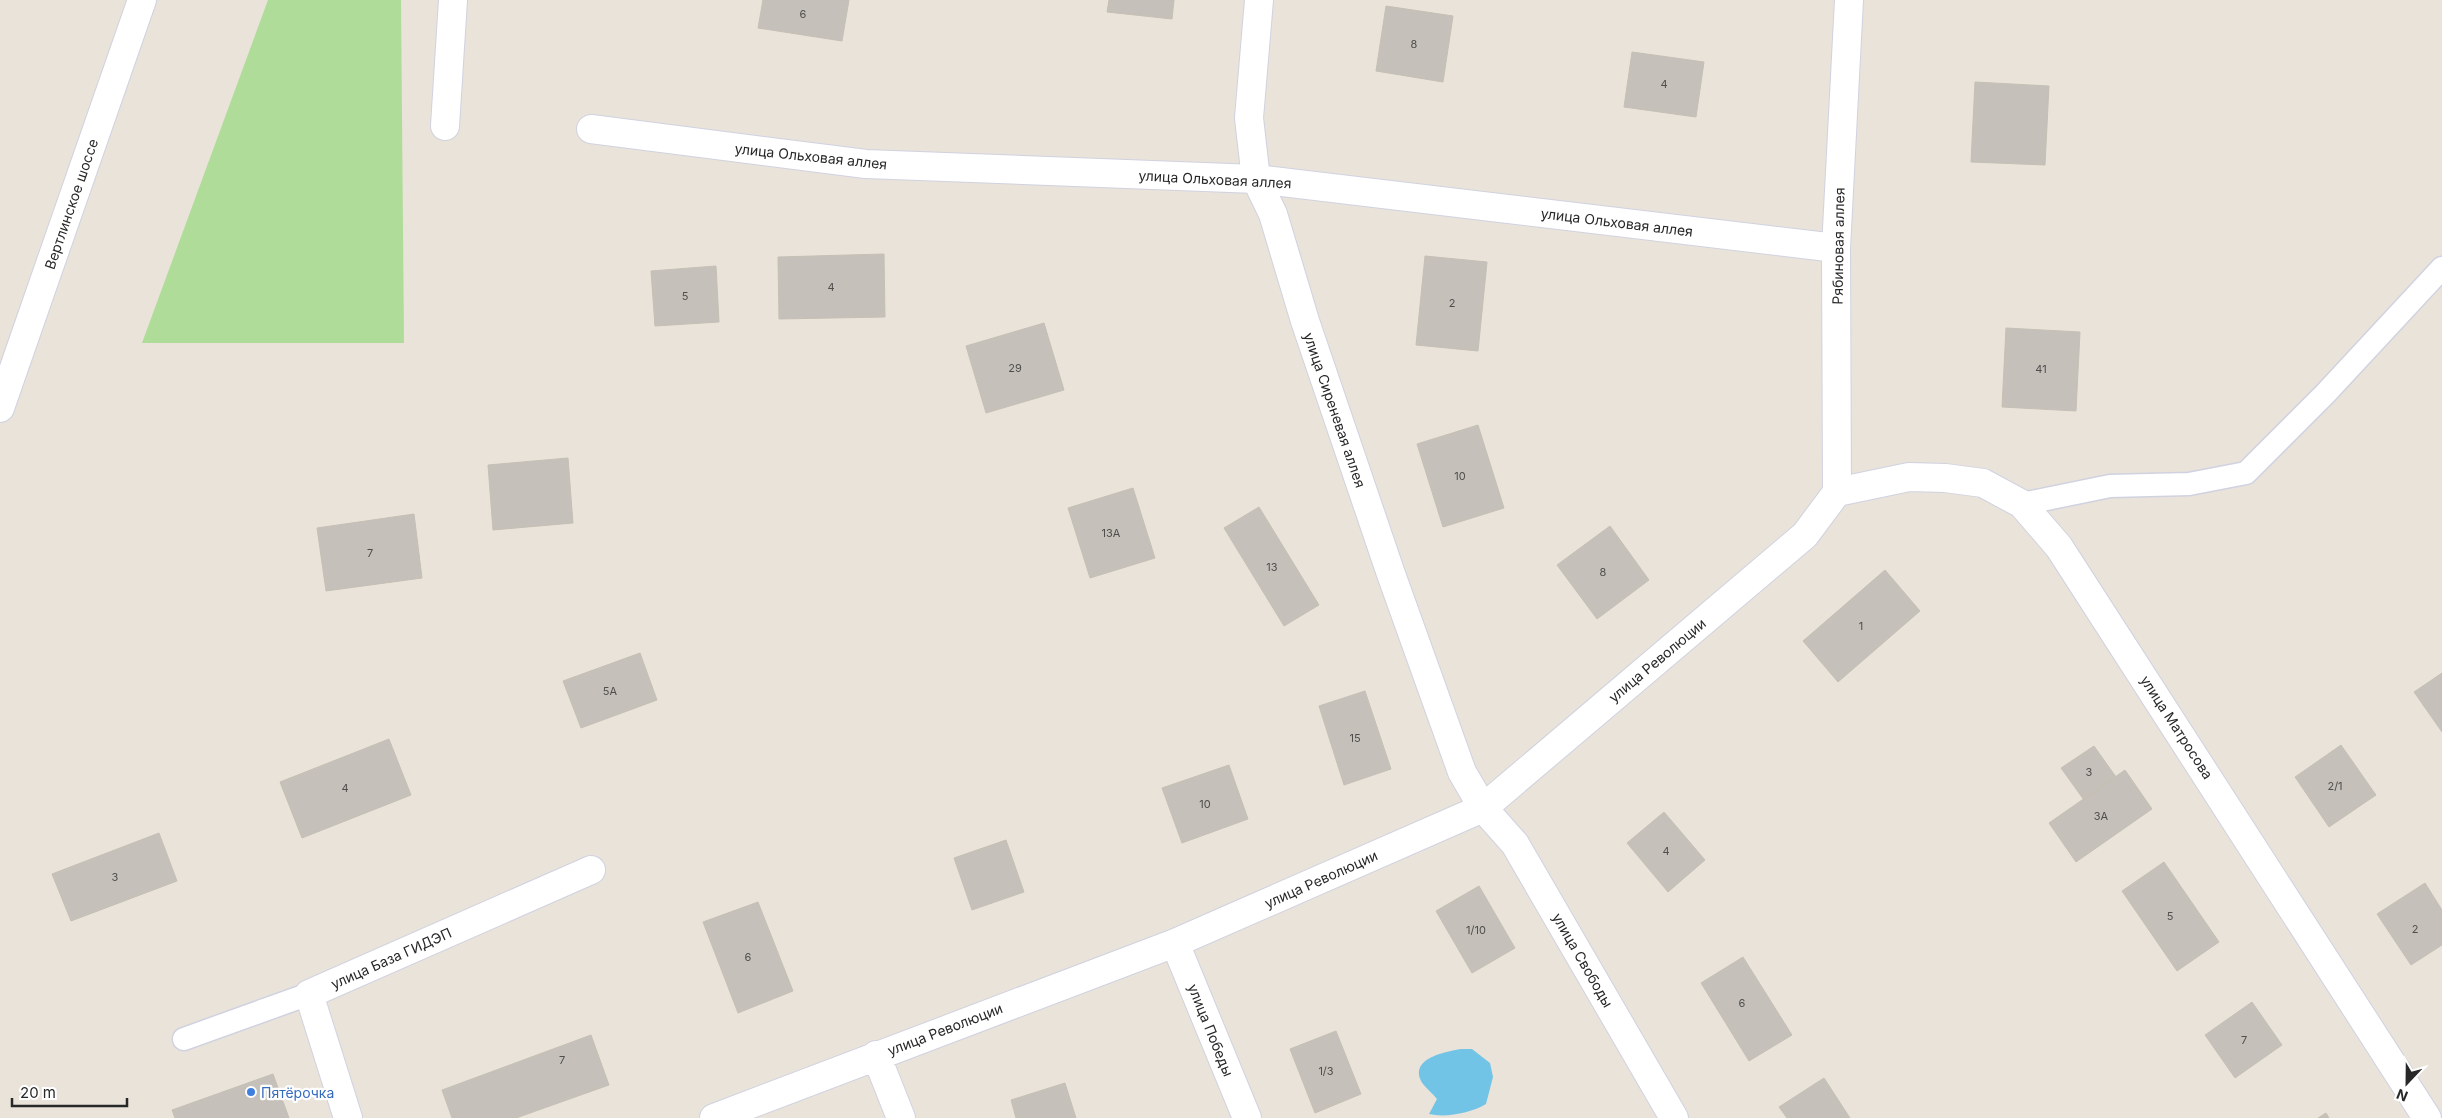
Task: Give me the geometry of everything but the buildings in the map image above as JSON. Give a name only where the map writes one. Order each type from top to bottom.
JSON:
[{"type":"street","name":"Вертлинское шоссе","points":[[0,408],[142,0]]},
{"type":"street","points":[[446,126],[453,0]]},
{"type":"street","name":"улица Сиреневая аллея","points":[[1259,0],[1249,118],[1256,179],[1273,214],[1305,320],[1452,745],[1462,772],[1483,808]]},
{"type":"street","name":"Рябиновая аллея","points":[[1837,492],[1836,248],[1849,0]]},
{"type":"street","name":"улица Ольховая аллея","points":[[592,129],[866,164],[1256,179],[1836,248]]},
{"type":"street","name":"улица Матросова","points":[[1837,492],[1910,477],[1944,478],[1983,483],[2022,504],[2059,547],[2427,1118]]},
{"type":"street","name":"улица Революции","points":[[714,1118],[1175,943],[1483,808],[1805,535],[1837,492]]},
{"type":"street","name":"улица Свободы","points":[[1483,808],[1515,844],[1674,1118]]},
{"type":"street","name":"улица База ГИДЭП","points":[[309,994],[591,870]]},
{"type":"street","name":"улица Победы","points":[[1175,943],[1246,1118]]},
{"type":"street","points":[[309,994],[348,1118]]},
{"type":"street","points":[[876,1055],[901,1118]]},
{"type":"lane","points":[[2022,504],[2110,486],[2189,484],[2246,473],[2325,394],[2442,268]]},
{"type":"lane","points":[[184,1039],[309,994]]},
{"type":"green space","points":[[268,0],[401,0],[404,343],[142,343]]},
{"type":"water","points":[[1461,1049],[1472,1049],[1490,1063],[1493,1077],[1486,1104],[1458,1114],[1429,1114],[1437,1099],[1423,1084],[1419,1075],[1420,1068],[1430,1058]]},
{"type":"place","name":"Пятёрочка","points":[[251,1092]]}]
